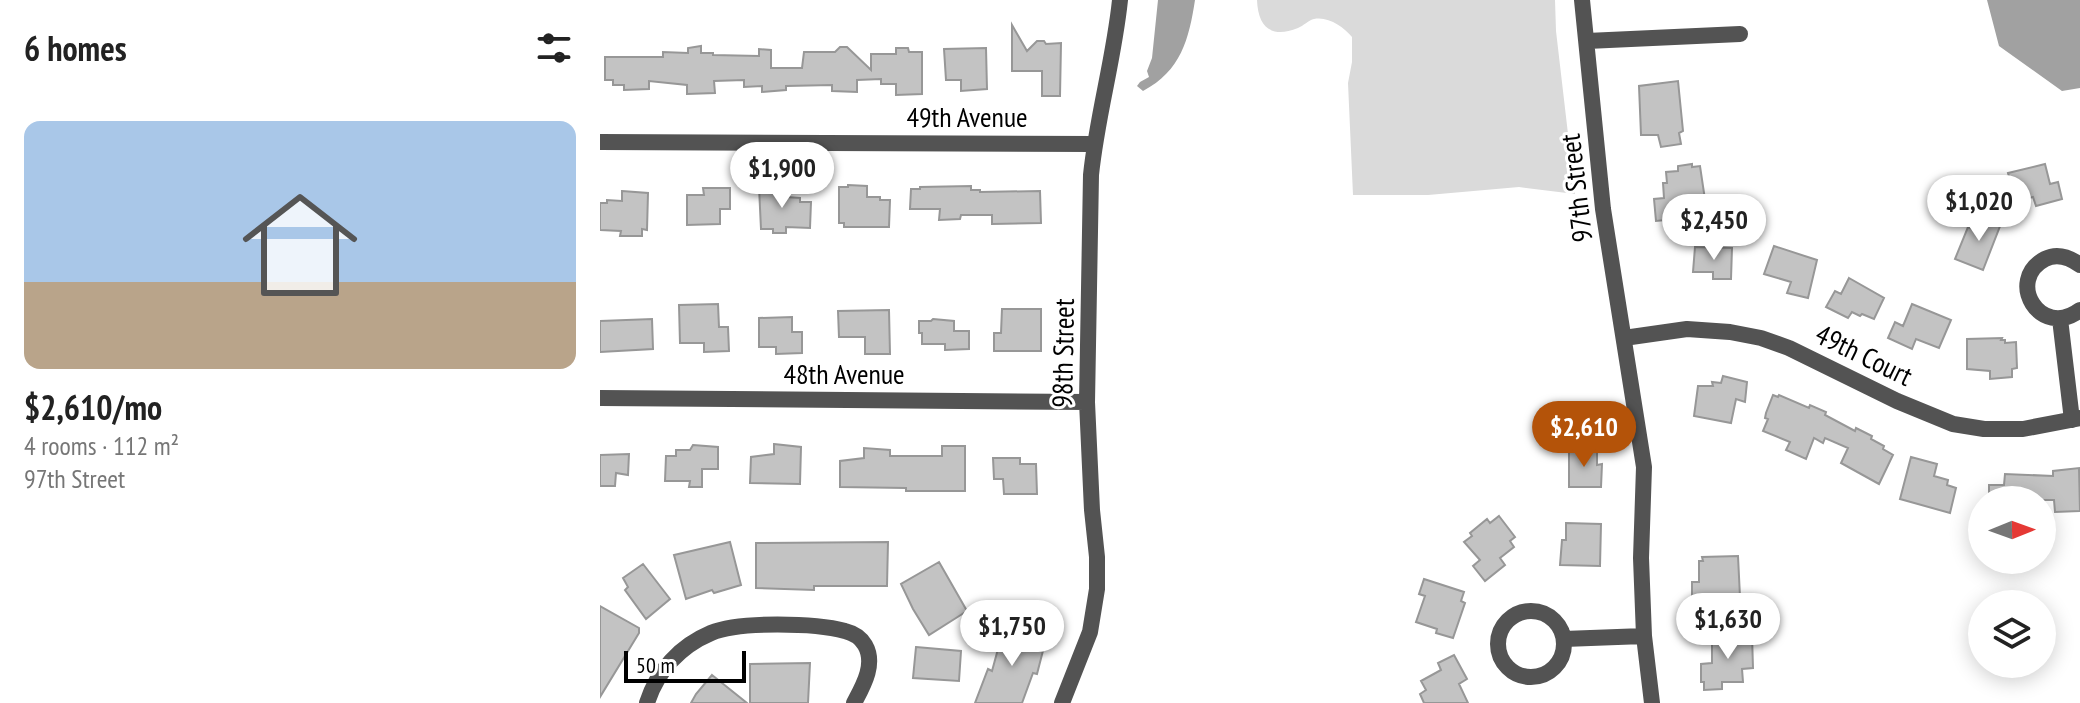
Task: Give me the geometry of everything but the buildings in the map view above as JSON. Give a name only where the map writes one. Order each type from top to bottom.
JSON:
[{"type":"street","name":"98th Street","points":[[1062,703],[1090,632],[1097,589],[1087,402],[1091,175],[1120,0]]},
{"type":"street","name":"97th Street","points":[[1582,0],[1603,209],[1644,467],[1641,558],[1644,636],[1652,703]]},
{"type":"street","points":[[1587,41],[1740,34]]},
{"type":"street","name":"49th Avenue","points":[[600,142],[1094,144]]},
{"type":"street","points":[[2080,265],[2061,256],[2041,261],[2029,277],[2027,287],[2033,306],[2050,318],[2070,317],[2080,310]]},
{"type":"street","points":[[2060,319],[2076,419]]},
{"type":"street","name":"49th Court","points":[[1624,338],[1687,329],[1761,338],[1953,424],[1984,429],[2023,429],[2076,419]]},
{"type":"street","name":"48th Avenue","points":[[600,398],[1087,402]]},
{"type":"street","points":[[1535,610],[1555,620],[1564,639],[1560,661],[1544,675],[1522,676],[1504,663],[1499,653],[1500,631],[1514,615],[1525,611],[1535,610]]},
{"type":"street","points":[[647,703],[661,672],[676,655],[695,642],[727,628],[771,626],[847,631],[857,636],[865,645],[869,671],[854,703]]},
{"type":"street","points":[[1564,639],[1644,636]]},
{"type":"shaded area","points":[[1158,0],[1195,0],[1186,41],[1175,64],[1143,91],[1137,86],[1149,77],[1147,71],[1152,58]]},
{"type":"shaded area","points":[[1257,0],[1555,0],[1575,194],[1519,187],[1428,195],[1353,195],[1348,83],[1352,37],[1325,19],[1312,20],[1289,31],[1273,31],[1263,24]]},
{"type":"shaded area","points":[[1987,0],[2080,0],[2080,88],[2062,91],[1999,46]]}]
